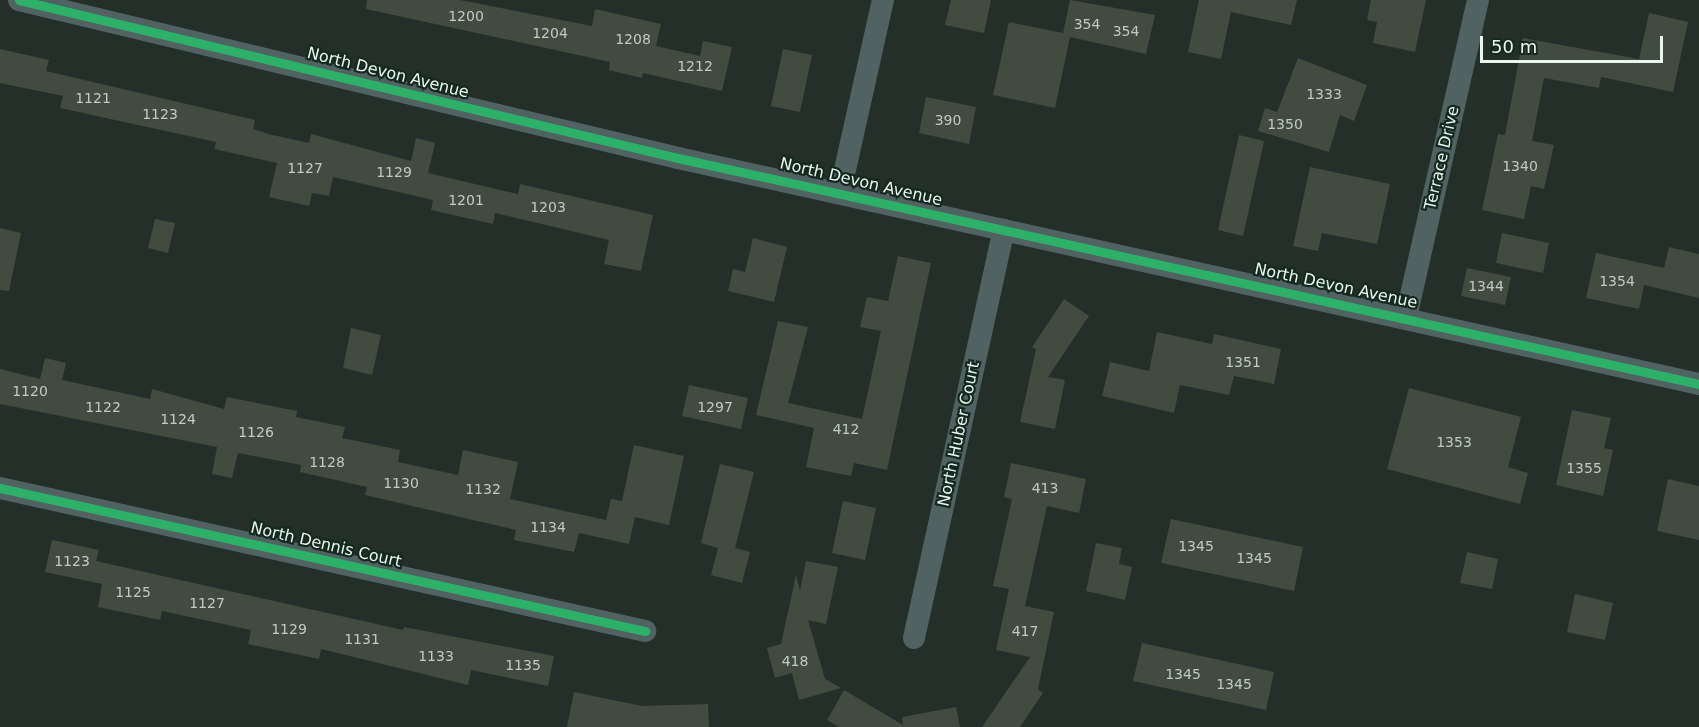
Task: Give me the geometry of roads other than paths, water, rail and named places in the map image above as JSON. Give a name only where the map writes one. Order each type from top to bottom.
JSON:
[{"type":"street","name":"North Devon Avenue","points":[[19,0],[93,8],[678,158],[1406,317],[1699,384]]},
{"type":"street","points":[[840,192],[883,0]]},
{"type":"street","name":"Terrace Drive","points":[[1406,317],[1478,0]]},
{"type":"street","name":"North Huber Court","points":[[914,638],[1004,230]]},
{"type":"street","name":"North Dennis Court","points":[[0,488],[645,632]]}]
